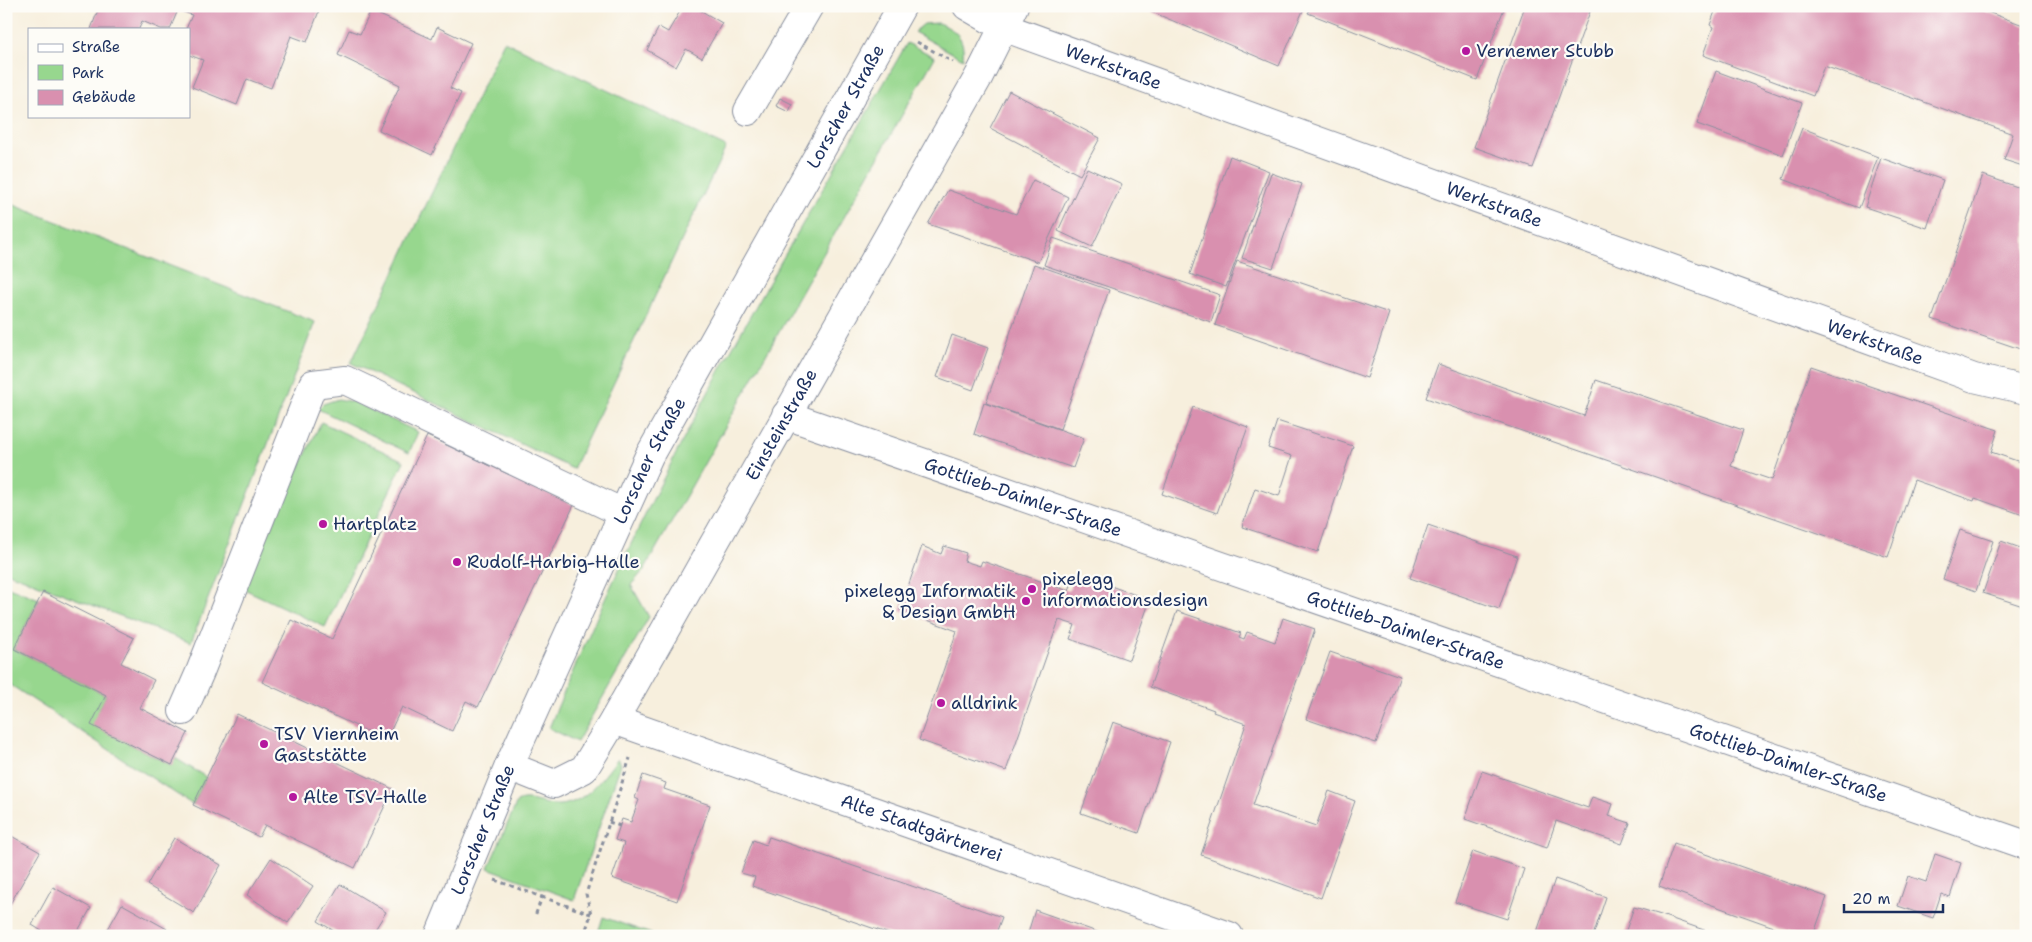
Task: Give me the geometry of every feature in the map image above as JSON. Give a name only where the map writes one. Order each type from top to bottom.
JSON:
[{"type":"street","points":[[748,111],[809,6]]},
{"type":"street","name":"Lorscher Straße","points":[[439,936],[508,766],[649,456],[902,6]]},
{"type":"street","name":"Werkstraße","points":[[967,6],[1009,16],[1974,378],[2026,390]]},
{"type":"street","name":"Einsteinstraße","points":[[508,766],[554,784],[584,769],[614,720],[979,76],[1009,16]]},
{"type":"street","points":[[183,711],[313,384],[345,380],[623,513]]},
{"type":"street","name":"Gottlieb-Daimler-Straße","points":[[786,415],[2026,845]]},
{"type":"street","name":"Alte Stadtgärtnerei","points":[[614,720],[1229,936]]},
{"type":"path","points":[[912,39],[979,76]]},
{"type":"path","points":[[584,936],[591,914],[586,894],[640,729]]},
{"type":"path","points":[[609,822],[620,826]]},
{"type":"path","points":[[467,868],[591,914]]},
{"type":"path","points":[[535,916],[542,897]]},
{"type":"green space","points":[[938,23],[955,32],[961,40],[963,59],[914,32],[924,24]]},
{"type":"green space","points":[[504,41],[726,147],[573,469],[351,363]]},
{"type":"green space","points":[[907,43],[935,57],[644,570],[631,585],[649,617],[577,742],[549,728],[613,581],[684,437],[735,343]]},
{"type":"green space","points":[[6,202],[315,322],[191,643],[6,572]]},
{"type":"green space","points":[[338,399],[354,402],[418,432],[409,453],[318,409],[323,404]]},
{"type":"green space","name":"Hartplatz","points":[[321,422],[404,461],[325,627],[242,588]]},
{"type":"green space","points":[[6,586],[39,599],[14,649],[106,695],[92,725],[171,765],[175,758],[206,777],[193,805],[6,682]]},
{"type":"green space","points":[[618,758],[621,764],[574,900],[488,868],[517,802],[528,800],[559,805],[579,799],[596,785]]},
{"type":"green space","points":[[603,917],[657,936],[597,936]]},
{"type":"building","points":[[90,6],[321,6],[307,42],[291,36],[271,88],[247,79],[237,105],[192,87],[203,60],[190,55],[190,28],[186,28],[192,15],[178,10],[170,28],[159,28],[142,21],[139,28],[91,28],[98,10]]},
{"type":"building","points":[[683,6],[693,6],[722,23],[702,58],[686,49],[676,67],[647,50],[659,27],[668,32]]},
{"type":"building","points":[[1138,6],[1305,6],[1279,66]]},
{"type":"building","points":[[1311,6],[1505,6],[1477,80],[1308,13]]},
{"type":"building","points":[[1525,6],[1592,6],[1533,168],[1474,147]]},
{"type":"building","points":[[1717,6],[1971,6],[2026,26],[2026,167],[2004,160],[2013,134],[1824,66],[1813,96],[1703,55],[1713,27],[1710,25]]},
{"type":"building","points":[[371,11],[432,39],[437,27],[471,43],[450,88],[461,93],[432,155],[379,130],[400,85],[338,55],[349,30],[360,34]]},
{"type":"building","points":[[1716,71],[1802,103],[1783,155],[1697,124]]},
{"type":"building","points":[[1009,91],[1100,138],[1080,175],[990,128]]},
{"type":"building","points":[[780,98],[792,104],[789,112],[776,106]]},
{"type":"building","points":[[1802,128],[1878,157],[1859,208],[1783,179]]},
{"type":"building","points":[[1230,156],[1269,171],[1226,287],[1190,274]]},
{"type":"building","points":[[1881,158],[1943,180],[1927,228],[1865,207]]},
{"type":"building","points":[[1087,168],[1122,184],[1092,247],[1058,231]]},
{"type":"building","points":[[1271,173],[1302,184],[1273,268],[1242,258]]},
{"type":"building","points":[[1983,175],[2026,190],[2026,351],[1932,319]]},
{"type":"building","points":[[1033,180],[1068,197],[1038,262],[928,224],[948,190],[1016,214]]},
{"type":"building","points":[[1053,238],[1220,295],[1211,322],[1044,265]]},
{"type":"building","points":[[1237,261],[1389,313],[1367,378],[1215,325]]},
{"type":"building","points":[[1034,264],[1109,290],[1060,429],[986,403]]},
{"type":"building","points":[[952,335],[988,348],[973,390],[937,377]]},
{"type":"building","points":[[1438,364],[1584,416],[1596,380],[1743,430],[1731,466],[1772,480],[1811,366],[1998,430],[1991,452],[2026,464],[2026,516],[1975,498],[1974,501],[1914,480],[1888,557],[1426,398]]},
{"type":"building","points":[[984,403],[1084,438],[1073,468],[974,434]]},
{"type":"building","points":[[1193,407],[1248,427],[1217,513],[1162,494]]},
{"type":"building","points":[[1277,421],[1353,446],[1318,552],[1242,527],[1255,488],[1279,496],[1292,456],[1268,448]]},
{"type":"building","name":"Rudolf-Harbig-Halle","points":[[427,436],[574,505],[478,707],[466,701],[452,731],[402,707],[386,740],[262,682],[291,620],[332,639]]},
{"type":"building","points":[[1428,525],[1517,556],[1499,609],[1410,578]]},
{"type":"building","points":[[1960,530],[1993,541],[1976,591],[1943,579]]},
{"type":"building","points":[[2001,541],[2026,550],[2026,607],[1983,593]]},
{"type":"building","points":[[922,546],[941,554],[944,546],[966,553],[964,561],[980,566],[982,561],[1069,591],[1073,579],[1089,584],[1091,579],[1150,600],[1129,660],[1070,639],[1075,625],[1059,620],[1006,771],[919,740],[957,631],[900,610]]},
{"type":"building","points":[[43,592],[134,638],[121,663],[154,680],[140,708],[188,733],[172,765],[91,725],[106,695],[14,649]]},
{"type":"building","points":[[1177,611],[1241,633],[1239,637],[1244,639],[1247,632],[1275,642],[1283,618],[1315,629],[1253,805],[1316,826],[1329,791],[1355,801],[1321,898],[1201,855],[1246,724],[1213,712],[1214,710],[1150,687]]},
{"type":"building","points":[[1330,652],[1400,676],[1376,743],[1306,719]]},
{"type":"building","name":"Alte TSV-Halle","points":[[237,714],[393,789],[355,868],[265,825],[259,837],[193,805]]},
{"type":"building","points":[[1113,722],[1170,742],[1139,833],[1081,813]]},
{"type":"building","points":[[1482,771],[1588,808],[1592,797],[1613,804],[1609,816],[1630,823],[1622,844],[1556,821],[1547,848],[1465,819]]},
{"type":"building","points":[[643,775],[666,783],[664,789],[710,805],[677,901],[612,878],[624,843],[615,840],[622,819],[631,822],[639,800],[635,798]]},
{"type":"building","points":[[6,833],[40,852],[6,911]]},
{"type":"building","points":[[769,837],[1002,917],[995,936],[895,936],[752,886],[755,877],[741,873],[753,840],[766,845]]},
{"type":"building","points":[[174,838],[221,865],[194,913],[147,885]]},
{"type":"building","points":[[1674,843],[1827,897],[1813,936],[1799,936],[1659,886]]},
{"type":"building","points":[[1473,851],[1524,869],[1507,919],[1455,902]]},
{"type":"building","points":[[1935,854],[1961,863],[1950,897],[1941,894],[1933,918],[1898,906],[1908,876],[1926,882]]},
{"type":"building","points":[[271,858],[313,886],[288,923],[247,895]]},
{"type":"building","points":[[1555,879],[1606,897],[1593,936],[1548,936],[1537,932]]},
{"type":"building","points":[[340,884],[386,912],[371,936],[342,936],[318,921]]},
{"type":"building","points":[[53,887],[91,908],[75,936],[50,936],[32,925]]},
{"type":"building","points":[[122,904],[167,929],[163,936],[104,936]]},
{"type":"building","points":[[1634,907],[1661,915],[1721,936],[1624,936]]},
{"type":"building","points":[[1035,910],[1100,933],[1099,936],[1027,936]]},
{"type":"place","name":"Vernemer Stubb","points":[[1466,51]]},
{"type":"place","name":"Hartplatz","points":[[323,524]]},
{"type":"place","name":"Rudolf-Harbig-Halle","points":[[457,562]]},
{"type":"place","name":"pixelegg informationsdesign","points":[[1032,589]]},
{"type":"place","name":"pixelegg Informatik & Design GmbH","points":[[1026,601]]},
{"type":"place","name":"alldrink","points":[[941,703]]},
{"type":"place","name":"TSV Viernheim Gaststätte","points":[[264,744]]},
{"type":"place","name":"Alte TSV-Halle","points":[[293,797]]}]
